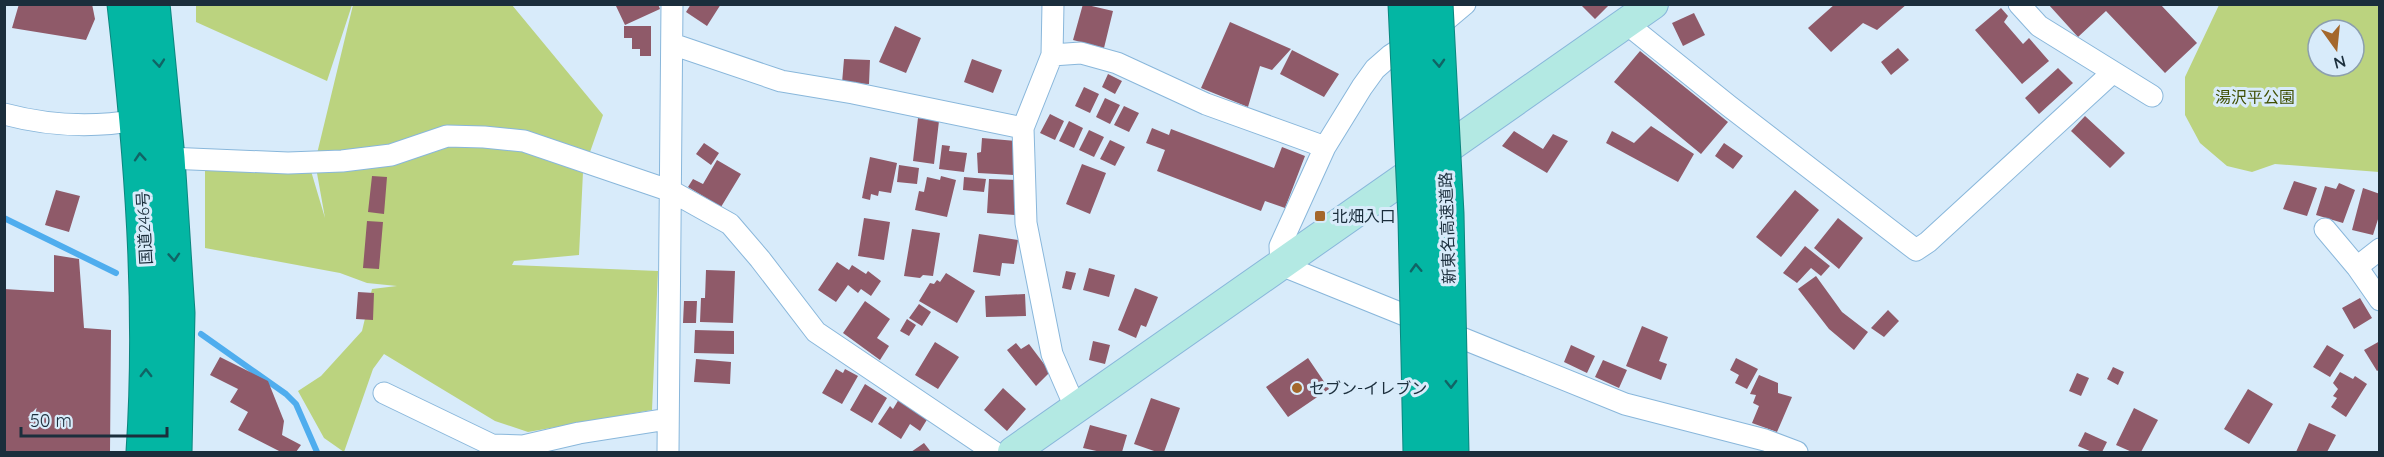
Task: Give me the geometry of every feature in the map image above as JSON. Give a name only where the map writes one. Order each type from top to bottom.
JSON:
[{"type":"highway","name":"国道246号","points":[[124,4],[137,120],[147,261],[146,412],[143,453]]},
{"type":"highway","name":"国道246号","points":[[153,4],[168,158],[178,313],[175,453]]},
{"type":"highway","name":"新東名高速道路","points":[[1405,4],[1415,219],[1420,453]]},
{"type":"highway","name":"新東名高速道路","points":[[1436,4],[1447,214],[1452,453]]},
{"type":"street","points":[[668,453],[672,4]]},
{"type":"street","points":[[1053,4],[1052,55],[1023,128],[1026,223],[1052,354],[1075,407]]},
{"type":"street","points":[[1281,265],[1280,246],[1325,147],[1375,69],[1390,55],[1446,20],[1465,4]]},
{"type":"street","points":[[1013,453],[1075,407],[1653,4]]},
{"type":"street","points":[[2019,4],[2039,26],[2152,96]]},
{"type":"street","points":[[1627,24],[1916,250],[1928,242],[2112,73]]},
{"type":"street","points":[[672,44],[781,81],[853,93],[1023,128]]},
{"type":"street","points":[[1052,55],[1081,53],[1117,63],[1206,104],[1325,147]]},
{"type":"street","points":[[4,114],[30,121],[71,126],[137,120]]},
{"type":"street","points":[[168,158],[288,163],[342,161],[391,155],[447,136],[484,136],[524,141],[671,191],[730,224],[816,332],[994,453]]},
{"type":"street","points":[[2325,229],[2357,267],[2379,300]]},
{"type":"street","points":[[2357,267],[2379,249]]},
{"type":"street","points":[[1281,265],[1625,404],[1763,446],[1797,453]]},
{"type":"street","points":[[384,393],[492,445],[523,446],[579,433],[668,419]]},
{"type":"green space","points":[[196,4],[352,5],[327,81],[196,22]]},
{"type":"green space","points":[[353,5],[512,5],[603,115],[583,172],[579,255],[514,261],[512,265],[658,271],[652,410],[528,432],[495,421],[384,354],[373,369],[344,452],[324,438],[298,391],[321,376],[362,331],[372,289],[397,286],[367,283],[340,273],[205,248],[205,166],[311,171],[325,218],[315,162]]},
{"type":"green space","name":"湯沢平公園","points":[[2219,5],[2379,5],[2379,172],[2275,164],[2252,172],[2227,166],[2200,143],[2185,115],[2185,77]]},
{"type":"building","points":[[19,4],[92,4],[95,19],[86,40],[12,28]]},
{"type":"building","points":[[619,4],[658,4],[660,9],[625,25],[616,6]]},
{"type":"building","points":[[691,4],[721,4],[707,26],[686,12]]},
{"type":"building","points":[[1083,4],[1113,11],[1104,48],[1073,40]]},
{"type":"building","points":[[1580,4],[1610,4],[1595,19]]},
{"type":"building","points":[[1835,4],[1907,4],[1877,30],[1863,23],[1831,52],[1808,28]]},
{"type":"building","points":[[2048,4],[2160,4],[2197,43],[2165,73],[2106,11],[2078,37]]},
{"type":"building","points":[[2001,8],[2008,16],[2004,22],[2023,44],[2029,38],[2049,61],[2022,84],[1975,30]]},
{"type":"building","points":[[1694,13],[1705,35],[1683,46],[1672,23]]},
{"type":"building","points":[[1230,22],[1291,49],[1272,70],[1260,66],[1248,107],[1201,88]]},
{"type":"building","points":[[624,26],[651,26],[651,56],[640,56],[640,49],[632,49],[632,38],[624,38]]},
{"type":"building","points":[[895,26],[921,38],[906,73],[879,62]]},
{"type":"building","points":[[1898,48],[1909,60],[1891,75],[1881,62]]},
{"type":"building","points":[[1292,50],[1339,74],[1324,97],[1280,74]]},
{"type":"building","points":[[1640,51],[1728,122],[1701,154],[1614,82]]},
{"type":"building","points":[[844,59],[870,60],[869,84],[842,83]]},
{"type":"building","points":[[972,59],[1002,70],[993,93],[964,82]]},
{"type":"building","points":[[2058,68],[2073,83],[2039,114],[2025,98]]},
{"type":"building","points":[[1108,74],[1122,81],[1115,94],[1102,87]]},
{"type":"building","points":[[1084,87],[1099,94],[1090,113],[1075,106]]},
{"type":"building","points":[[1105,98],[1120,105],[1110,124],[1096,117]]},
{"type":"building","points":[[1124,106],[1139,113],[1129,132],[1114,125]]},
{"type":"building","points":[[1050,114],[1064,121],[1055,140],[1040,133]]},
{"type":"building","points":[[2085,116],[2125,153],[2110,168],[2071,131]]},
{"type":"building","points":[[918,118],[939,121],[934,164],[913,161]]},
{"type":"building","points":[[1069,121],[1083,128],[1074,148],[1059,141]]},
{"type":"building","points":[[1651,126],[1694,154],[1678,182],[1606,143],[1612,131],[1634,143]]},
{"type":"building","points":[[1152,128],[1169,135],[1171,129],[1274,168],[1282,147],[1305,156],[1285,208],[1265,201],[1261,211],[1157,171],[1165,150],[1146,143]]},
{"type":"building","points":[[1089,130],[1104,137],[1094,157],[1079,150]]},
{"type":"building","points":[[1514,131],[1543,149],[1553,134],[1568,141],[1547,173],[1502,146]]},
{"type":"building","points":[[982,138],[1016,141],[1014,175],[978,173],[977,153],[981,152]]},
{"type":"building","points":[[1110,140],[1125,147],[1115,166],[1100,159]]},
{"type":"building","points":[[704,143],[719,153],[711,165],[696,154]]},
{"type":"building","points":[[1724,143],[1743,156],[1733,169],[1715,156]]},
{"type":"building","points":[[942,145],[950,146],[949,151],[967,153],[964,172],[939,169]]},
{"type":"building","points":[[870,157],[897,163],[891,193],[879,191],[878,196],[871,194],[870,200],[862,198]]},
{"type":"building","points":[[717,160],[741,174],[721,207],[688,187],[693,179],[703,184]]},
{"type":"building","points":[[1082,164],[1106,173],[1090,214],[1066,204]]},
{"type":"building","points":[[899,165],[919,168],[917,184],[897,182]]},
{"type":"building","points":[[372,176],[387,177],[384,214],[368,212]]},
{"type":"building","points":[[941,176],[956,180],[947,217],[915,210],[919,191],[924,192],[927,177],[940,180]]},
{"type":"building","points":[[964,177],[986,179],[984,192],[963,190]]},
{"type":"building","points":[[989,179],[1017,180],[1015,215],[987,213]]},
{"type":"building","points":[[2294,181],[2317,188],[2307,216],[2283,209]]},
{"type":"building","points":[[2339,183],[2355,190],[2343,223],[2316,215],[2325,186],[2336,189]]},
{"type":"building","points":[[2363,188],[2380,194],[2380,213],[2373,235],[2352,230]]},
{"type":"building","points":[[56,190],[80,196],[69,232],[45,225]]},
{"type":"building","points":[[1795,190],[1819,210],[1781,257],[1756,237]]},
{"type":"building","points":[[864,218],[890,222],[884,260],[858,256]]},
{"type":"building","points":[[1838,218],[1863,238],[1839,269],[1814,248]]},
{"type":"building","points":[[367,221],[383,222],[379,269],[363,268]]},
{"type":"building","points":[[912,229],[940,233],[933,276],[923,275],[920,278],[904,276]]},
{"type":"building","points":[[979,234],[1018,240],[1014,264],[1002,263],[1000,276],[973,272]]},
{"type":"building","points":[[1805,246],[1830,266],[1821,276],[1811,268],[1797,283],[1783,273]]},
{"type":"building","points":[[54,255],[79,259],[84,328],[111,330],[110,452],[4,452],[4,289],[54,292]]},
{"type":"building","points":[[837,262],[849,270],[852,265],[866,274],[868,271],[881,281],[871,296],[861,289],[858,293],[848,285],[836,302],[818,290]]},
{"type":"building","points":[[1089,268],[1115,275],[1109,297],[1083,290]]},
{"type":"building","points":[[706,270],[735,271],[733,323],[700,322],[701,298],[705,298]]},
{"type":"building","points":[[1066,271],[1076,273],[1071,290],[1062,288]]},
{"type":"building","points":[[946,273],[975,291],[957,323],[919,301],[930,283],[934,284],[937,280],[940,282]]},
{"type":"building","points":[[1816,276],[1842,312],[1868,332],[1854,350],[1829,329],[1798,289]]},
{"type":"building","points":[[1135,288],[1158,297],[1146,327],[1141,325],[1136,338],[1118,330]]},
{"type":"building","points":[[358,292],[374,293],[373,320],[356,319]]},
{"type":"building","points":[[1025,294],[1026,316],[986,317],[985,296]]},
{"type":"building","points":[[2360,298],[2372,318],[2354,329],[2342,308]]},
{"type":"building","points":[[684,301],[697,301],[696,323],[683,323]]},
{"type":"building","points":[[865,301],[890,319],[877,338],[889,346],[880,360],[843,333]]},
{"type":"building","points":[[919,304],[931,312],[922,326],[909,318]]},
{"type":"building","points":[[1888,310],[1899,321],[1884,337],[1871,328]]},
{"type":"building","points":[[907,319],[916,325],[909,336],[900,331]]},
{"type":"building","points":[[1642,326],[1668,337],[1659,361],[1667,364],[1661,380],[1626,366]]},
{"type":"building","points":[[695,330],[734,331],[734,354],[694,353]]},
{"type":"building","points":[[1093,341],[1110,345],[1105,364],[1089,360]]},
{"type":"building","points":[[2380,341],[2380,369],[2377,371],[2364,350]]},
{"type":"building","points":[[935,342],[959,357],[938,389],[915,375]]},
{"type":"building","points":[[1016,343],[1021,349],[1029,344],[1050,372],[1036,386],[1007,350]]},
{"type":"building","points":[[1571,345],[1595,356],[1587,373],[1564,362]]},
{"type":"building","points":[[2327,345],[2344,355],[2330,377],[2313,367]]},
{"type":"building","points":[[220,357],[268,381],[284,421],[282,435],[301,445],[296,452],[281,452],[238,430],[248,412],[230,402],[238,389],[210,375]]},
{"type":"building","points":[[1308,358],[1329,389],[1288,417],[1266,387]]},
{"type":"building","points":[[1736,358],[1758,369],[1747,389],[1735,383],[1739,375],[1730,370]]},
{"type":"building","points":[[696,359],[731,362],[730,384],[694,382]]},
{"type":"building","points":[[1603,360],[1627,370],[1619,388],[1595,377]]},
{"type":"building","points":[[2113,367],[2124,372],[2118,385],[2107,379]]},
{"type":"building","points":[[836,369],[843,373],[845,369],[858,376],[842,404],[822,393]]},
{"type":"building","points":[[2340,372],[2353,379],[2355,376],[2367,384],[2346,417],[2331,407],[2337,398],[2333,396],[2338,389],[2333,383]]},
{"type":"building","points":[[2077,373],[2089,378],[2081,396],[2069,391]]},
{"type":"building","points":[[1759,375],[1778,383],[1778,393],[1792,397],[1777,432],[1752,423],[1759,406],[1753,403],[1756,395],[1750,394]]},
{"type":"building","points":[[865,384],[887,398],[872,423],[850,410]]},
{"type":"building","points":[[1003,388],[1026,409],[1007,431],[984,410]]},
{"type":"building","points":[[2248,389],[2273,404],[2249,444],[2224,429]]},
{"type":"building","points":[[1151,398],[1180,408],[1164,452],[1157,452],[1134,444]]},
{"type":"building","points":[[899,399],[928,418],[920,431],[910,424],[901,439],[878,424],[890,406],[893,409]]},
{"type":"building","points":[[2134,408],[2158,420],[2141,452],[2132,452],[2116,445]]},
{"type":"building","points":[[2309,423],[2336,435],[2327,452],[2296,452]]},
{"type":"building","points":[[1090,425],[1127,435],[1122,452],[1101,452],[1083,448]]},
{"type":"building","points":[[2085,432],[2107,442],[2102,452],[2092,452],[2078,446]]},
{"type":"building","points":[[924,443],[931,452],[911,452]]},
{"type":"waterway","points":[[4,218],[116,273]]},
{"type":"waterway","points":[[201,334],[286,394],[296,404],[317,452]]},
{"type":"place","name":"北畑入口","points":[[1320,216]]},
{"type":"place","name":"セブン-イレブン","points":[[1297,388]]}]
